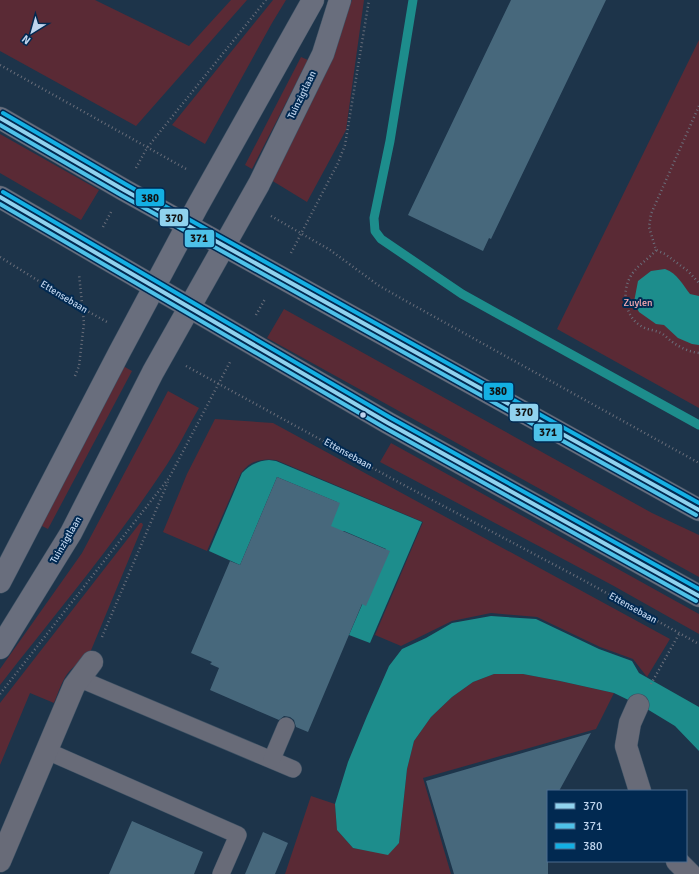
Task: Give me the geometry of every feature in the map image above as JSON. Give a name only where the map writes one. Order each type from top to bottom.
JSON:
[{"type":"main road","points":[[0,582],[154,287],[313,0]]},
{"type":"main road","name":"Tuinzigtlaan","points":[[0,648],[71,533],[164,354],[259,184],[323,54],[340,0]]},
{"type":"main road","points":[[0,118],[187,226],[699,510]]},
{"type":"main road","points":[[0,197],[394,427],[699,596]]},
{"type":"street","points":[[0,861],[74,686],[86,670]]},
{"type":"street","points":[[638,705],[630,723],[626,746],[640,790]]},
{"type":"street","points":[[677,862],[678,874]]},
{"type":"street","points":[[678,862],[690,874]]},
{"type":"lane","points":[[86,670],[293,769]]},
{"type":"lane","points":[[272,759],[286,726]]},
{"type":"lane","points":[[47,751],[238,835],[221,874]]},
{"type":"path","points":[[82,308],[79,274],[80,269],[147,148],[266,0]]},
{"type":"path","points":[[86,670],[170,478],[218,383],[302,233],[338,163],[345,145],[369,0]]},
{"type":"path","points":[[0,65],[147,148]]},
{"type":"path","points":[[656,250],[650,227],[651,214],[699,106]]},
{"type":"path","points":[[302,233],[330,250],[378,285],[699,463]]},
{"type":"path","points":[[656,250],[665,254],[688,271],[699,283]]},
{"type":"path","points":[[656,250],[631,274],[626,288],[625,300],[630,315],[634,321],[642,327],[662,333],[680,347],[699,353]]},
{"type":"path","name":"Ettensebaan","points":[[0,257],[82,308],[129,334]]},
{"type":"path","name":"Ettensebaan","points":[[164,354],[699,644]]},
{"type":"path","points":[[0,694],[170,478]]},
{"type":"path","points":[[658,671],[679,634]]},
{"type":"green space","points":[[0,0],[95,0],[189,46],[231,0],[247,0],[136,126],[0,51]]},
{"type":"green space","points":[[273,0],[286,0],[205,144],[172,125]]},
{"type":"green space","points":[[352,0],[364,0],[346,130],[307,202],[271,180],[335,44]]},
{"type":"green space","name":"Zuylen","points":[[699,40],[699,408],[557,329]]},
{"type":"green space","points":[[301,57],[308,60],[252,169],[245,165]]},
{"type":"green space","points":[[0,134],[99,190],[81,220],[0,173]]},
{"type":"green space","points":[[284,309],[652,513],[699,535],[699,577],[267,338]]},
{"type":"green space","points":[[123,366],[132,371],[48,529],[40,525]]},
{"type":"green space","points":[[168,391],[199,408],[175,452],[147,494],[106,550],[0,685],[0,669],[82,553]]},
{"type":"green space","points":[[215,419],[273,423],[670,639],[647,677],[633,659],[600,647],[537,617],[491,613],[452,621],[401,646],[375,635],[423,522],[276,460],[261,460],[252,463],[241,473],[207,551],[163,532],[187,474]]},
{"type":"green space","points":[[391,443],[699,614],[699,634],[612,585],[380,462]]},
{"type":"green space","points":[[140,523],[143,525],[87,660],[74,667],[65,677],[54,703],[30,693],[0,765],[0,703]]},
{"type":"green space","points":[[494,674],[523,674],[614,693],[596,729],[423,778],[451,874],[285,874],[311,796],[335,804],[337,830],[353,848],[388,854],[399,843],[407,769],[414,741],[431,717],[452,697],[473,682]]},
{"type":"shaded area","points":[[665,269],[677,276],[690,294],[699,296],[699,345],[692,344],[678,338],[664,325],[656,324],[639,312],[634,302],[638,281],[651,271]]},
{"type":"shaded area","points":[[269,460],[276,461],[422,522],[370,643],[349,635],[386,549],[344,531],[324,531],[337,502],[277,477],[240,565],[209,551],[242,473],[254,464]]},
{"type":"shaded area","points":[[491,616],[536,619],[599,649],[632,661],[639,673],[699,707],[699,751],[675,726],[647,709],[614,693],[523,674],[494,674],[473,682],[452,697],[431,717],[414,741],[407,769],[399,843],[388,855],[353,848],[337,830],[335,804],[348,762],[389,666],[402,649],[426,638],[452,623]]},
{"type":"building","points":[[511,0],[606,0],[491,239],[489,238],[483,251],[408,215]]},
{"type":"building","points":[[277,477],[340,503],[331,526],[390,551],[366,606],[362,604],[308,732],[296,727],[294,720],[290,717],[284,716],[279,720],[210,690],[219,668],[210,664],[212,662],[191,653],[230,561],[240,565]]},
{"type":"building","points":[[591,733],[560,790],[547,790],[548,874],[454,874],[426,781]]},
{"type":"building","points":[[132,821],[203,852],[194,874],[109,874]]},
{"type":"building","points":[[263,832],[288,843],[275,874],[245,874]]},
{"type":"waterway","points":[[413,0],[390,141],[374,218],[375,231],[381,239],[462,294],[699,425]]},
{"type":"transit line","name":"380","points":[[3,113],[127,185],[699,503]]},
{"type":"transit line","name":"370","points":[[0,118],[124,190],[699,510]]},
{"type":"transit line","name":"371","points":[[0,125],[121,195],[696,515]]},
{"type":"transit line","name":"380","points":[[3,192],[391,418],[699,589]]},
{"type":"transit line","name":"370","points":[[0,197],[388,423],[699,596]]},
{"type":"transit line","name":"371","points":[[0,204],[385,428],[696,601]]}]
